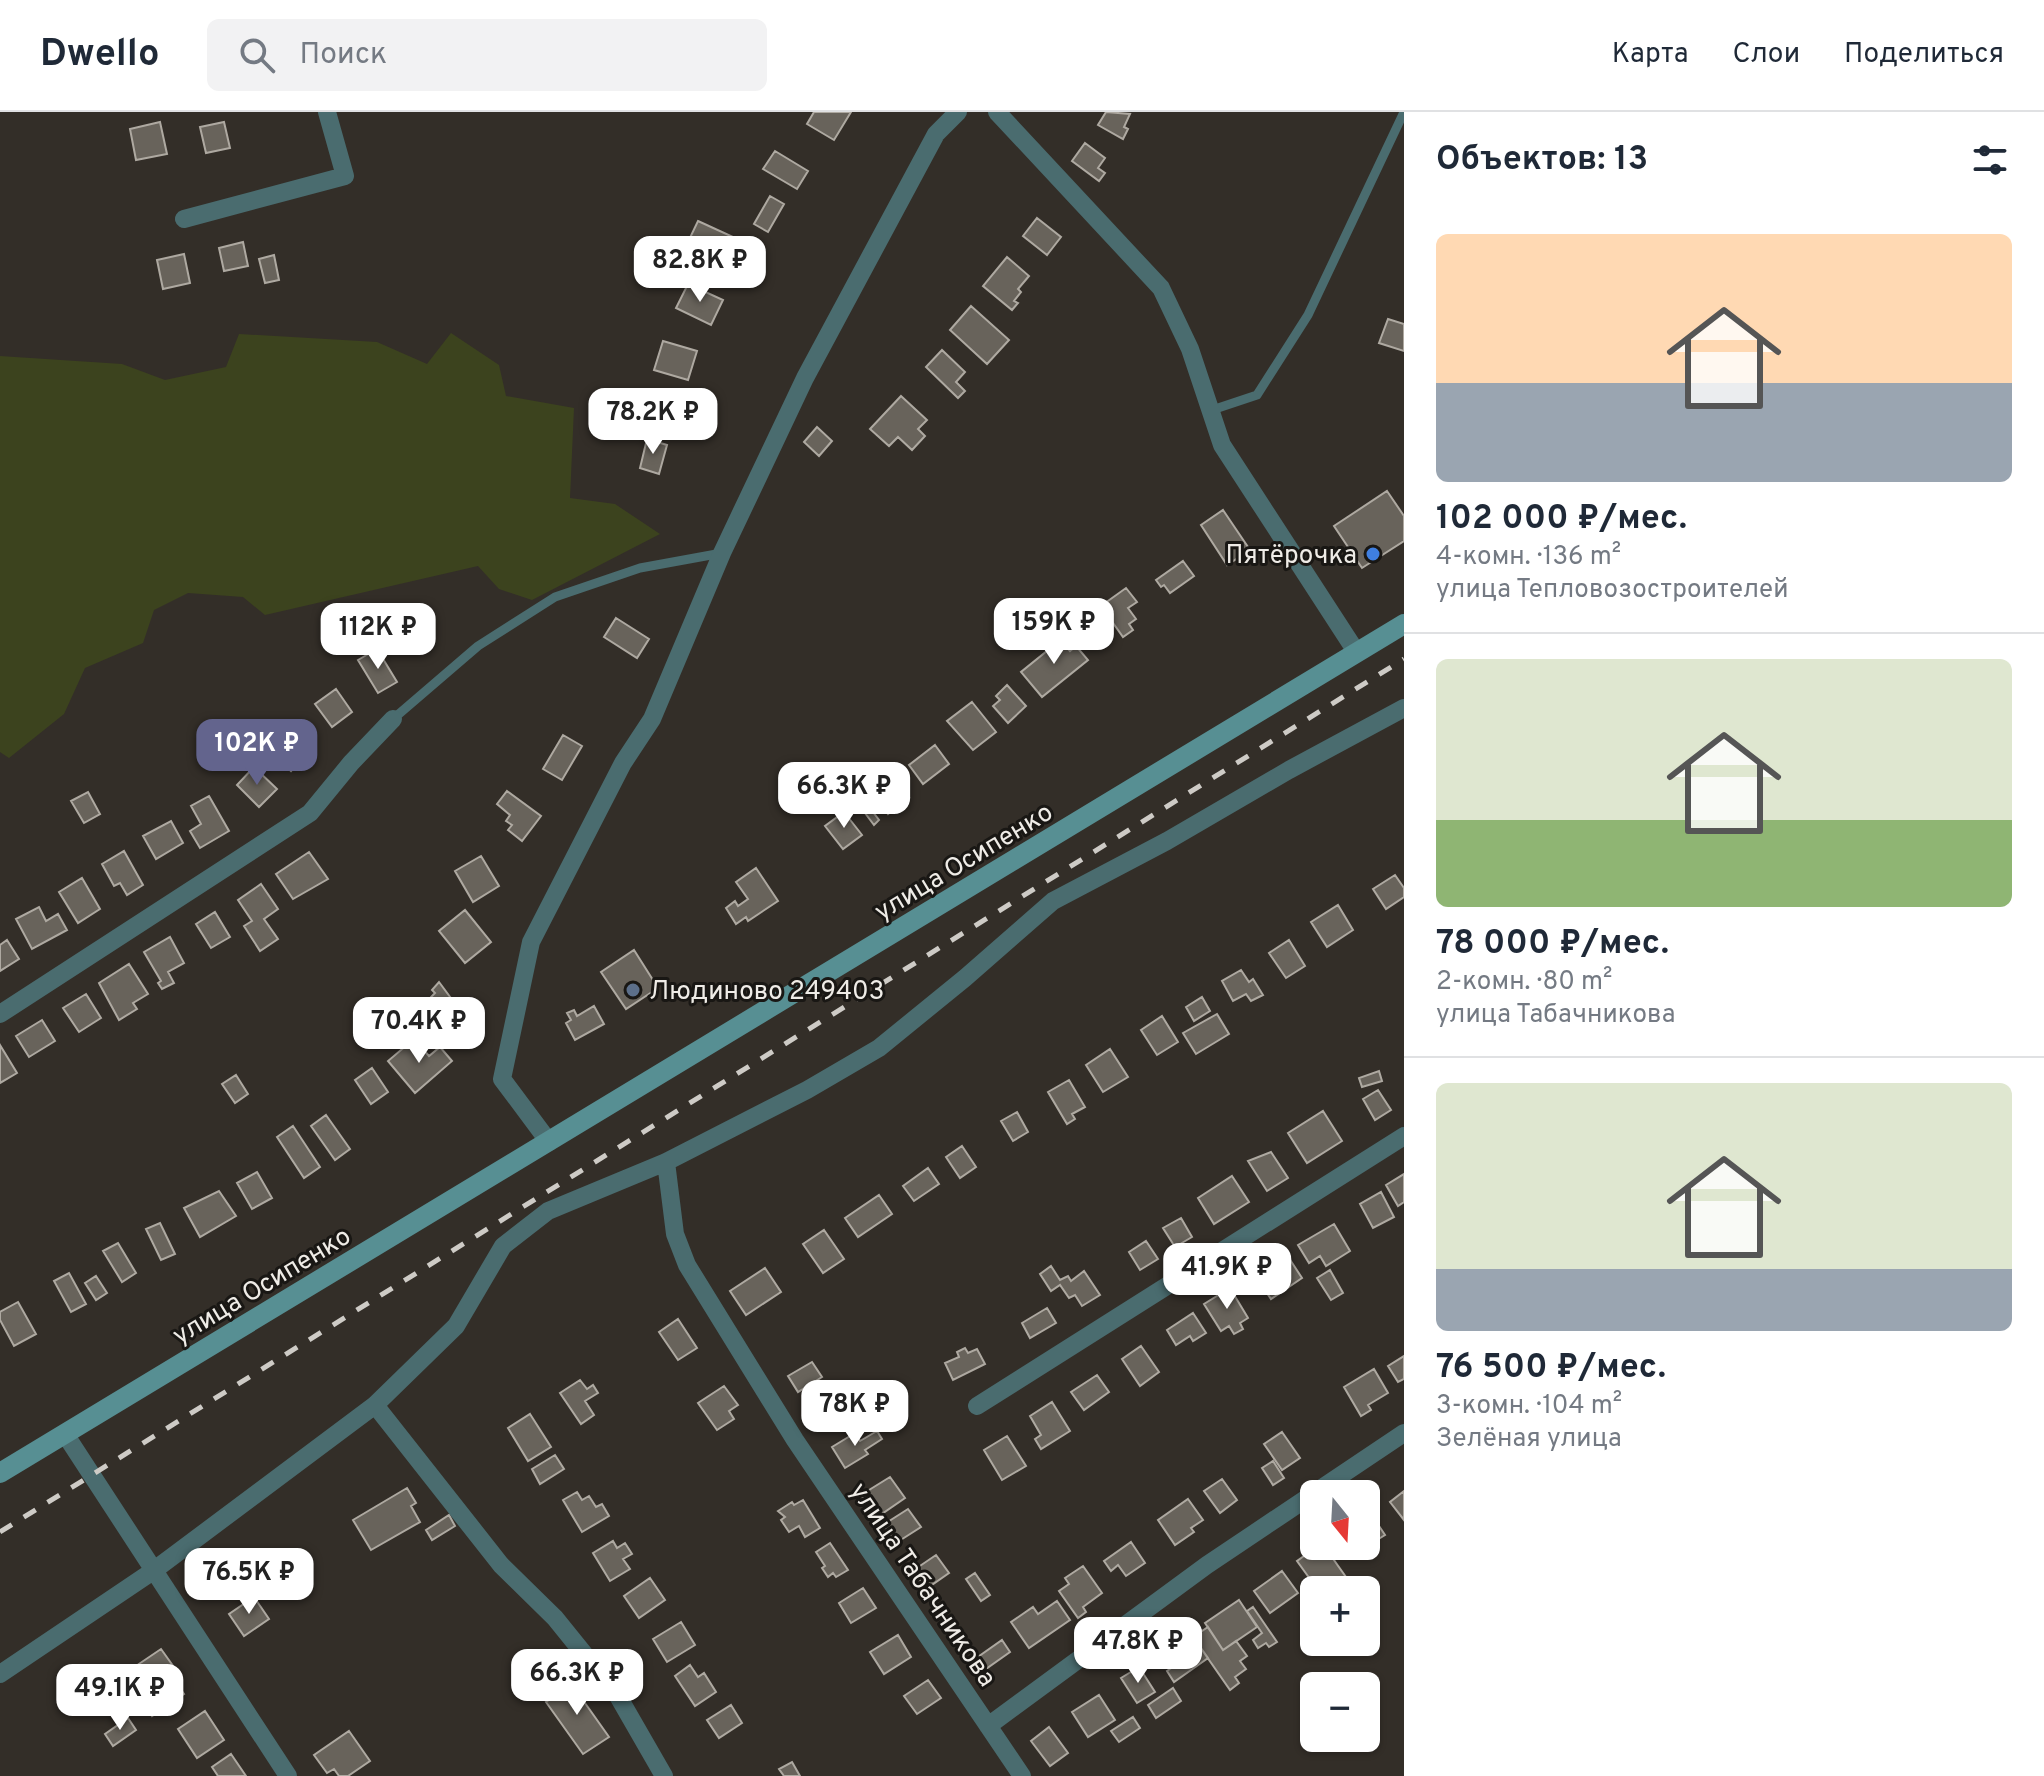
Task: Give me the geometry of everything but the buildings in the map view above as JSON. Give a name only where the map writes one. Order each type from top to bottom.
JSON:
[{"type":"street","points":[[184,219],[345,176],[327,112]]},
{"type":"street","points":[[549,1142],[502,1079],[531,942],[623,763],[652,719],[722,553],[805,378],[936,134],[958,112]]},
{"type":"street","points":[[997,112],[1161,288],[1190,349],[1222,445],[1357,653]]},
{"type":"street","name":"улица Осипенко","points":[[0,1473],[1404,624]]},
{"type":"street","points":[[0,1674],[153,1571],[375,1405],[456,1326],[503,1246],[548,1211],[666,1162],[807,1090],[879,1048],[1053,901],[1404,708]]},
{"type":"street","points":[[0,1014],[310,813],[393,719]]},
{"type":"street","points":[[977,1406],[1404,1136]]},
{"type":"street","name":"улица Табачникова","points":[[666,1162],[675,1234],[687,1265],[795,1440],[1022,1776]]},
{"type":"street","points":[[375,1405],[501,1565],[555,1618],[618,1696],[664,1776]]},
{"type":"street","points":[[988,1726],[1207,1565],[1404,1433]]},
{"type":"street","points":[[65,1434],[288,1776]]},
{"type":"lane","points":[[1212,410],[1257,395],[1274,369],[1308,315],[1404,112]]},
{"type":"lane","points":[[393,719],[478,646],[555,597],[640,568],[722,553]]},
{"type":"green space","points":[[451,333],[499,365],[506,396],[574,408],[570,498],[615,504],[660,534],[532,600],[499,589],[478,566],[265,615],[243,597],[188,593],[154,610],[143,643],[85,668],[64,714],[9,758],[0,752],[0,356],[122,364],[165,380],[226,367],[239,334],[377,342],[427,364]]},
{"type":"railway","points":[[0,1532],[1404,659]]},
{"type":"place","name":"Пятёрочка","points":[[1373,554]]},
{"type":"place","name":"Людиново 249403","points":[[633,990]]}]
